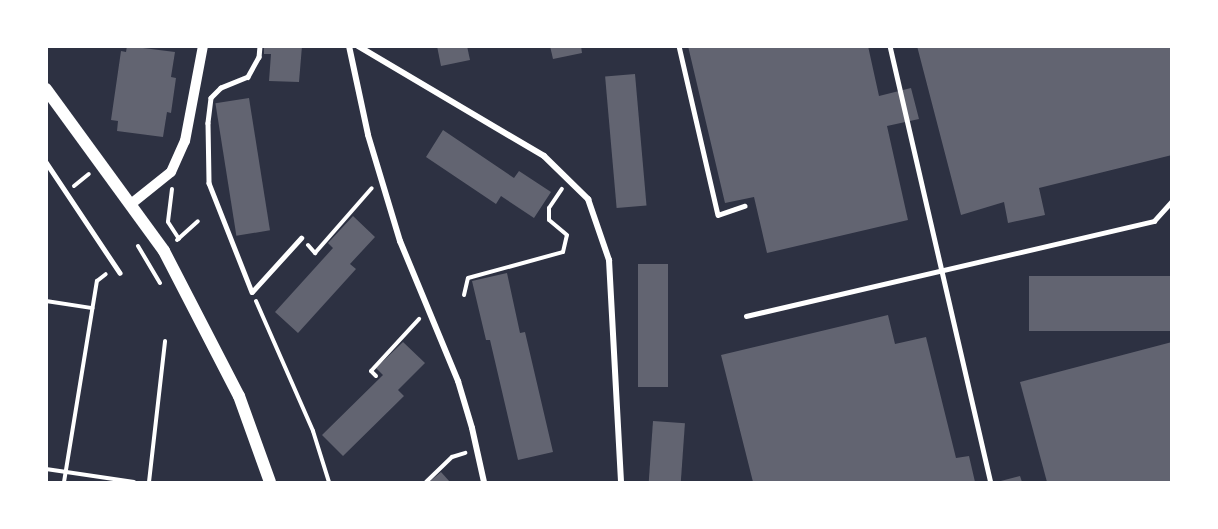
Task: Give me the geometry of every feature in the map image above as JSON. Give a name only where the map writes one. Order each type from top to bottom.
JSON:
[{"type":"main road","points":[[46,89],[164,251],[239,396],[270,483]]},
{"type":"street","points":[[131,204],[171,172],[185,141],[203,46]]},
{"type":"street","points":[[349,46],[368,135],[400,241],[458,381],[472,428],[484,483]]},
{"type":"street","points":[[358,46],[544,156],[588,199],[609,260],[621,483]]},
{"type":"lane","points":[[260,46],[259,57],[248,77],[221,88],[211,98],[208,123],[209,183],[252,292],[301,238]]},
{"type":"lane","points":[[679,46],[718,215],[744,206]]},
{"type":"lane","points":[[890,46],[991,483]]},
{"type":"lane","points":[[46,162],[120,273]]},
{"type":"lane","points":[[746,316],[1154,221],[1172,201]]},
{"type":"path","points":[[171,172],[168,222],[179,238],[198,221]]},
{"type":"path","points":[[79,182],[85,178]]},
{"type":"path","points":[[301,238],[315,253],[369,192]]},
{"type":"path","points":[[464,295],[468,278],[563,252],[567,235],[549,220],[549,208],[556,198]]},
{"type":"path","points":[[64,483],[97,281],[115,265]]},
{"type":"path","points":[[252,292],[313,431],[329,483]]},
{"type":"path","points":[[46,301],[92,308]]},
{"type":"path","points":[[376,376],[371,371],[414,325]]},
{"type":"path","points":[[149,483],[165,341]]},
{"type":"path","points":[[426,483],[452,457]]},
{"type":"path","points":[[46,469],[134,483]]},
{"type":"building","points":[[127,46],[175,52],[171,77],[176,78],[171,113],[167,112],[163,137],[117,131],[118,121],[111,120],[121,51],[126,52]]},
{"type":"building","points":[[264,46],[302,46],[299,82],[269,81],[271,54],[264,54]]},
{"type":"building","points":[[437,46],[467,46],[470,60],[441,66]]},
{"type":"building","points":[[550,46],[581,46],[582,53],[553,59]]},
{"type":"building","points":[[688,46],[868,46],[879,96],[911,88],[919,119],[887,126],[908,220],[767,253],[754,197],[725,203]]},
{"type":"building","points":[[917,46],[1172,46],[1172,155],[1039,188],[1045,215],[1008,223],[1004,202],[961,215]]},
{"type":"building","points":[[635,74],[647,205],[617,208],[605,77]]},
{"type":"building","points":[[249,98],[270,230],[236,236],[215,103]]},
{"type":"building","points":[[443,130],[514,178],[519,171],[551,192],[534,218],[501,196],[496,204],[426,157]]},
{"type":"building","points":[[353,216],[375,237],[350,264],[356,269],[298,333],[275,312],[333,248],[328,243]]},
{"type":"building","points":[[638,264],[668,264],[668,387],[638,387]]},
{"type":"building","points":[[507,273],[520,333],[525,332],[553,452],[518,460],[490,340],[486,340],[472,281]]},
{"type":"building","points":[[1029,276],[1172,276],[1172,331],[1029,331]]},
{"type":"building","points":[[888,315],[895,344],[926,337],[956,458],[969,456],[975,482],[753,482],[721,355]]},
{"type":"building","points":[[403,342],[425,363],[398,390],[404,396],[343,456],[322,435],[383,375],[376,368]]},
{"type":"building","points":[[1172,342],[1172,482],[1047,482],[1020,382]]},
{"type":"building","points":[[653,421],[685,423],[681,482],[649,482]]},
{"type":"building","points":[[441,472],[450,482],[429,482]]},
{"type":"building","points":[[1020,476],[1022,482],[997,482]]}]
